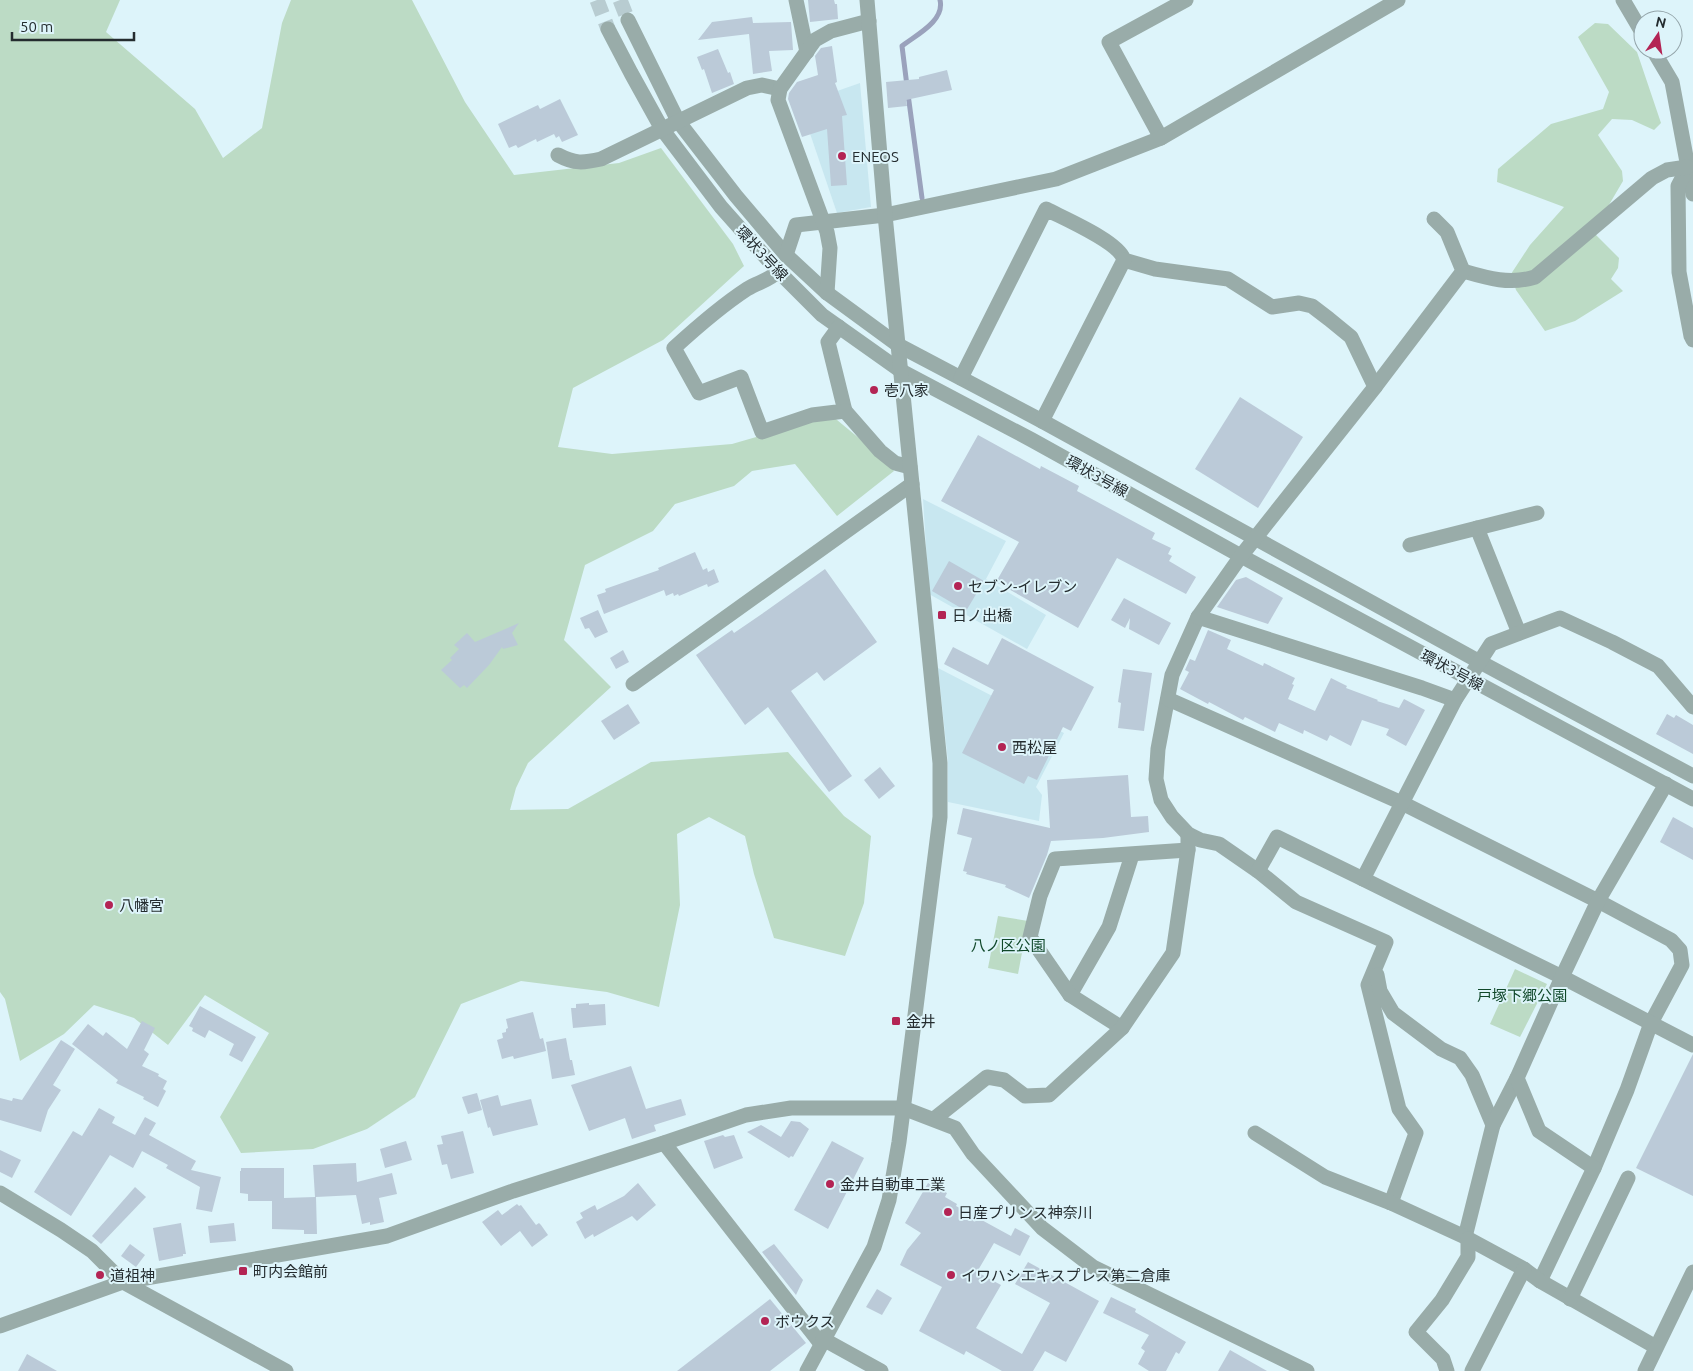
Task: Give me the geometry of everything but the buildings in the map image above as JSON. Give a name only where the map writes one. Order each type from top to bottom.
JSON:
[{"type":"street","points":[[796,0],[806,52]]},
{"type":"street","points":[[807,1371],[874,1247],[888,1200],[899,1142],[940,817],[940,763],[885,215],[867,0]]},
{"type":"street","points":[[1161,138],[1109,42],[1186,0]]},
{"type":"street","points":[[786,254],[796,225],[885,215],[1056,179],[1161,138],[1398,0]]},
{"type":"street","points":[[1623,0],[1633,17]]},
{"type":"street","name":"環状3号線","points":[[628,20],[678,121],[736,196],[786,254],[827,293],[898,345],[1042,421],[1480,662],[1693,776]]},
{"type":"street","points":[[827,293],[830,248],[824,223],[778,100],[780,88],[815,40],[831,31],[869,21]]},
{"type":"street","name":"環状3号線","points":[[608,28],[662,129],[721,208],[778,271],[822,315],[901,372],[1032,440],[1241,556],[1693,799]]},
{"type":"street","points":[[1659,60],[1672,82],[1693,194]]},
{"type":"street","points":[[558,155],[571,162],[586,162],[601,158],[747,88],[762,85],[780,88]]},
{"type":"street","points":[[1463,271],[1500,280],[1521,281],[1535,277],[1652,178],[1668,170],[1687,168]]},
{"type":"street","points":[[1687,168],[1678,186],[1679,272],[1689,298],[1690,336],[1693,340]]},
{"type":"street","points":[[960,378],[1046,209],[1108,242],[1123,256],[1124,260],[1155,269],[1228,279],[1272,307],[1299,303],[1312,306],[1351,337],[1375,387]]},
{"type":"street","points":[[1434,219],[1447,232],[1463,271]]},
{"type":"street","points":[[1042,421],[1124,260]]},
{"type":"street","points":[[778,271],[772,278],[749,287],[674,348],[700,393],[741,376],[762,432],[812,415],[844,412]]},
{"type":"street","points":[[1391,1203],[1416,1133],[1399,1109],[1368,985],[1386,942],[1356,927],[1323,915],[1296,902],[1258,871],[1219,844],[1200,840],[1188,834],[1172,817],[1161,800],[1156,779],[1158,749],[1172,675],[1198,618],[1241,556],[1375,387],[1463,271]]},
{"type":"street","points":[[839,327],[828,342],[844,412],[880,451],[895,463],[910,467]]},
{"type":"street","points":[[633,684],[912,484]]},
{"type":"street","points":[[1410,545],[1537,513]]},
{"type":"street","points":[[1477,528],[1519,633]]},
{"type":"street","points":[[1198,618],[1455,700]]},
{"type":"street","points":[[1363,879],[1455,700],[1491,644],[1560,618],[1658,666],[1693,707]]},
{"type":"street","points":[[1168,699],[1402,803],[1598,901],[1671,940],[1680,950],[1682,965],[1651,1023],[1627,1090],[1594,1168],[1540,1281]]},
{"type":"street","points":[[1447,1371],[1443,1359],[1416,1332],[1442,1300],[1468,1257],[1467,1238],[1493,1125],[1517,1078],[1562,976],[1598,901],[1666,784]]},
{"type":"street","points":[[934,1119],[987,1077],[1004,1080],[1026,1096],[1049,1095],[1122,1028],[1173,953],[1188,850],[1188,834]]},
{"type":"street","points":[[1258,871],[1277,837],[1562,976],[1693,1045]]},
{"type":"street","points":[[1122,1028],[1070,996],[1030,937],[1040,896],[1055,859],[1188,850]]},
{"type":"street","points":[[1070,996],[1109,927],[1132,855]]},
{"type":"street","points":[[1376,964],[1380,991],[1393,1013],[1441,1049],[1460,1058],[1472,1075],[1493,1125]]},
{"type":"street","points":[[1517,1078],[1539,1131],[1594,1168]]},
{"type":"street","points":[[0,1326],[123,1282],[388,1236],[513,1191],[746,1115],[791,1108],[903,1108],[955,1128],[973,1154],[1042,1228],[1093,1267],[1306,1371]]},
{"type":"street","points":[[1255,1133],[1325,1177],[1391,1203],[1467,1238],[1524,1268],[1540,1281],[1570,1299],[1656,1347]]},
{"type":"street","points":[[664,1143],[822,1341],[880,1371]]},
{"type":"street","points":[[1570,1299],[1628,1178]]},
{"type":"street","points":[[0,1192],[92,1251],[123,1282],[286,1371]]},
{"type":"street","points":[[1472,1371],[1524,1268]]},
{"type":"street","points":[[1645,1371],[1693,1272]]},
{"type":"shaded area","name":"ENEOS","points":[[860,83],[871,207],[837,213],[800,104]]},
{"type":"shaded area","points":[[923,499],[1006,541],[986,579],[1046,615],[1027,649],[929,594]]},
{"type":"shaded area","name":"西松屋","points":[[938,668],[1064,733],[1036,787],[1042,795],[1039,821],[948,802],[948,762]]},
{"type":"green space","points":[[0,0],[120,0],[106,32],[195,109],[223,158],[262,128],[282,23],[291,0],[412,0],[465,102],[514,175],[619,163],[661,148],[733,244],[744,266],[663,340],[573,388],[558,447],[612,454],[732,444],[831,415],[894,471],[837,516],[795,464],[752,471],[734,486],[675,504],[653,531],[585,565],[564,640],[611,687],[528,763],[516,788],[510,810],[568,809],[651,762],[788,752],[844,816],[871,836],[864,903],[845,956],[774,938],[754,874],[745,836],[709,817],[677,834],[680,905],[659,1007],[607,992],[521,981],[461,1004],[415,1097],[367,1129],[313,1149],[241,1153],[220,1117],[269,1033],[205,995],[168,1045],[134,1018],[94,1005],[64,1034],[20,1061],[5,999],[0,992]]},
{"type":"green space","points":[[1595,23],[1608,24],[1633,48],[1633,60],[1640,60],[1661,123],[1654,130],[1632,120],[1612,119],[1598,135],[1622,171],[1623,181],[1593,232],[1619,258],[1618,268],[1611,279],[1623,291],[1575,321],[1545,331],[1516,290],[1511,274],[1530,245],[1564,207],[1497,182],[1498,169],[1551,124],[1603,109],[1609,92],[1578,37]]},
{"type":"green space","name":"八ノ区公園","points":[[998,916],[1028,921],[1018,974],[988,968]]},
{"type":"green space","name":"戸塚下郷公園","points":[[1515,969],[1547,984],[1520,1037],[1490,1024]]},
{"type":"waterway","points":[[907,86],[902,46],[934,21],[938,15],[940,0]]},
{"type":"waterway","points":[[908,94],[922,198]]},
{"type":"tunnel","points":[[597,0],[608,29]]},
{"type":"tunnel","points":[[620,0],[628,20]]},
{"type":"place","name":"ENEOS","points":[[842,156]]},
{"type":"place","name":"壱八家","points":[[874,390]]},
{"type":"place","name":"セブン-イレブン","points":[[958,586]]},
{"type":"place","name":"日ノ出橋","points":[[942,615]]},
{"type":"place","name":"西松屋","points":[[1002,747]]},
{"type":"place","name":"八幡宮","points":[[109,905]]},
{"type":"place","name":"金井","points":[[896,1021]]},
{"type":"place","name":"金井自動車工業","points":[[830,1184]]},
{"type":"place","name":"日産プリンス神奈川","points":[[948,1212]]},
{"type":"place","name":"町内会館前","points":[[243,1271]]},
{"type":"place","name":"道祖神","points":[[100,1275]]},
{"type":"place","name":"イワハシエキスプレス第二倉庫","points":[[951,1275]]},
{"type":"place","name":"ボウクス","points":[[765,1321]]}]
